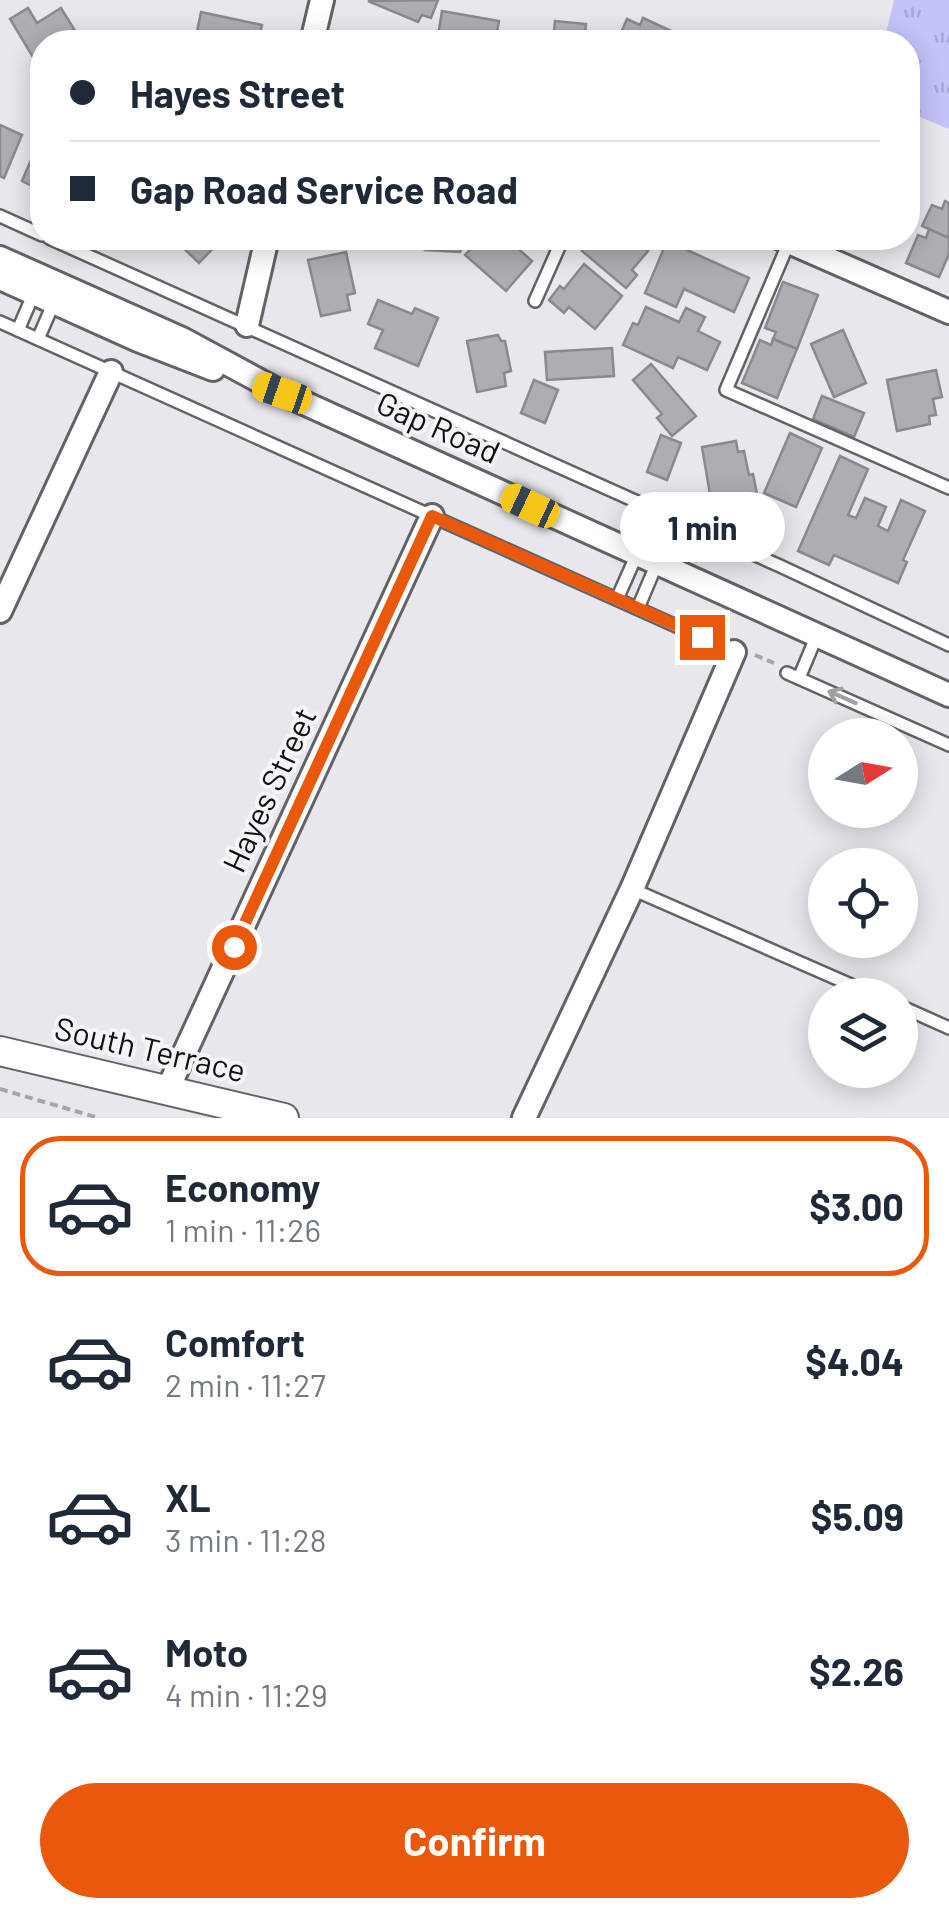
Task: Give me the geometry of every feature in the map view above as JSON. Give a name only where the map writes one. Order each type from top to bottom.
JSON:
[{"type":"street","points":[[321,30],[322,0]]},
{"type":"street","points":[[246,325],[264,250]]},
{"type":"street","points":[[810,250],[947,305]]},
{"type":"street","name":"Gap Road","points":[[0,258],[47,289]]},
{"type":"street","name":"Gap Road","points":[[0,278],[47,289],[182,339],[282,393],[949,696]]},
{"type":"street","points":[[0,611],[110,372]]},
{"type":"street","name":"Hayes Street","points":[[167,1090],[432,516]]},
{"type":"street","points":[[524,1118],[632,890],[734,652]]},
{"type":"street","name":"South Terrace","points":[[0,1051],[284,1118]]},
{"type":"lane","points":[[0,216],[30,229]]},
{"type":"lane","points":[[77,250],[949,645]]},
{"type":"lane","points":[[535,301],[558,250]]},
{"type":"lane","points":[[781,250],[726,390],[949,488]]},
{"type":"lane","points":[[18,330],[47,289]]},
{"type":"lane","points":[[38,339],[47,289]]},
{"type":"lane","points":[[0,322],[734,652]]},
{"type":"lane","points":[[617,599],[647,558]]},
{"type":"lane","points":[[638,608],[647,558]]},
{"type":"lane","points":[[816,635],[794,675],[949,745]]},
{"type":"lane","points":[[632,890],[835,978]]},
{"type":"lane","points":[[918,1014],[949,1028]]},
{"type":"path","points":[[734,652],[736,648],[794,675]]},
{"type":"path","points":[[0,1089],[98,1118]]},
{"type":"green space","points":[[894,0],[949,0],[949,129],[920,117],[920,30],[887,30]]},
{"type":"building","points":[[438,0],[431,18],[422,15],[418,22],[368,1]]},
{"type":"building","points":[[28,8],[37,23],[61,8],[75,30],[30,30],[30,52],[10,19]]},
{"type":"building","points":[[442,11],[499,21],[497,30],[439,30]]},
{"type":"building","points":[[201,12],[262,25],[261,30],[197,30]]},
{"type":"building","points":[[643,18],[669,30],[622,30],[627,19],[640,25]]},
{"type":"building","points":[[555,21],[586,24],[585,30],[554,30]]},
{"type":"building","points":[[0,125],[22,135],[4,178],[0,176]]},
{"type":"building","points":[[30,162],[30,185],[22,181]]},
{"type":"building","points":[[945,201],[949,203],[949,238],[922,226],[932,205],[942,209]]},
{"type":"building","points":[[929,229],[949,238],[949,254],[939,277],[906,263],[912,250],[920,250],[920,236],[926,238]]},
{"type":"building","points":[[185,250],[211,250],[199,263]]},
{"type":"building","points":[[470,250],[520,250],[532,261],[506,291],[465,255]]},
{"type":"building","points":[[663,250],[687,250],[749,278],[734,312],[684,289],[676,307],[645,293]]},
{"type":"building","points":[[582,251],[648,251],[632,270],[637,275],[626,288]]},
{"type":"building","points":[[346,252],[355,293],[347,295],[350,310],[321,316],[308,260]]},
{"type":"building","points":[[584,264],[622,296],[595,329],[569,307],[564,313],[549,300],[560,286],[564,289]]},
{"type":"building","points":[[783,282],[818,295],[797,349],[773,339],[776,332],[765,328]]},
{"type":"building","points":[[378,300],[412,314],[415,308],[438,318],[418,366],[375,348],[383,330],[368,324]]},
{"type":"building","points":[[646,307],[679,322],[686,308],[705,317],[698,331],[720,342],[707,370],[678,357],[673,368],[623,345]]},
{"type":"building","points":[[843,330],[866,383],[834,397],[811,344]]},
{"type":"building","points":[[498,335],[505,341],[511,371],[504,373],[506,386],[477,392],[467,341]]},
{"type":"building","points":[[773,339],[797,349],[777,398],[742,383],[760,340],[771,345]]},
{"type":"building","points":[[612,348],[614,376],[547,380],[545,352]]},
{"type":"building","points":[[651,364],[696,416],[672,436],[657,418],[662,414],[633,380]]},
{"type":"building","points":[[936,370],[942,397],[933,399],[936,415],[929,416],[930,424],[897,431],[887,380]]},
{"type":"building","points":[[534,380],[558,390],[545,423],[521,413]]},
{"type":"building","points":[[822,396],[864,413],[854,437],[813,419]]},
{"type":"building","points":[[790,433],[822,448],[796,507],[764,493]]},
{"type":"building","points":[[661,435],[681,443],[667,480],[647,472]]},
{"type":"building","points":[[736,441],[738,452],[744,451],[749,475],[753,474],[758,499],[712,506],[702,447]]},
{"type":"building","points":[[840,456],[868,469],[848,515],[856,518],[865,498],[886,507],[878,526],[888,531],[901,500],[925,511],[903,560],[907,562],[898,583],[834,555],[829,565],[798,551]]},
{"type":"route","points":[[234,947],[432,516],[702,637]]}]
